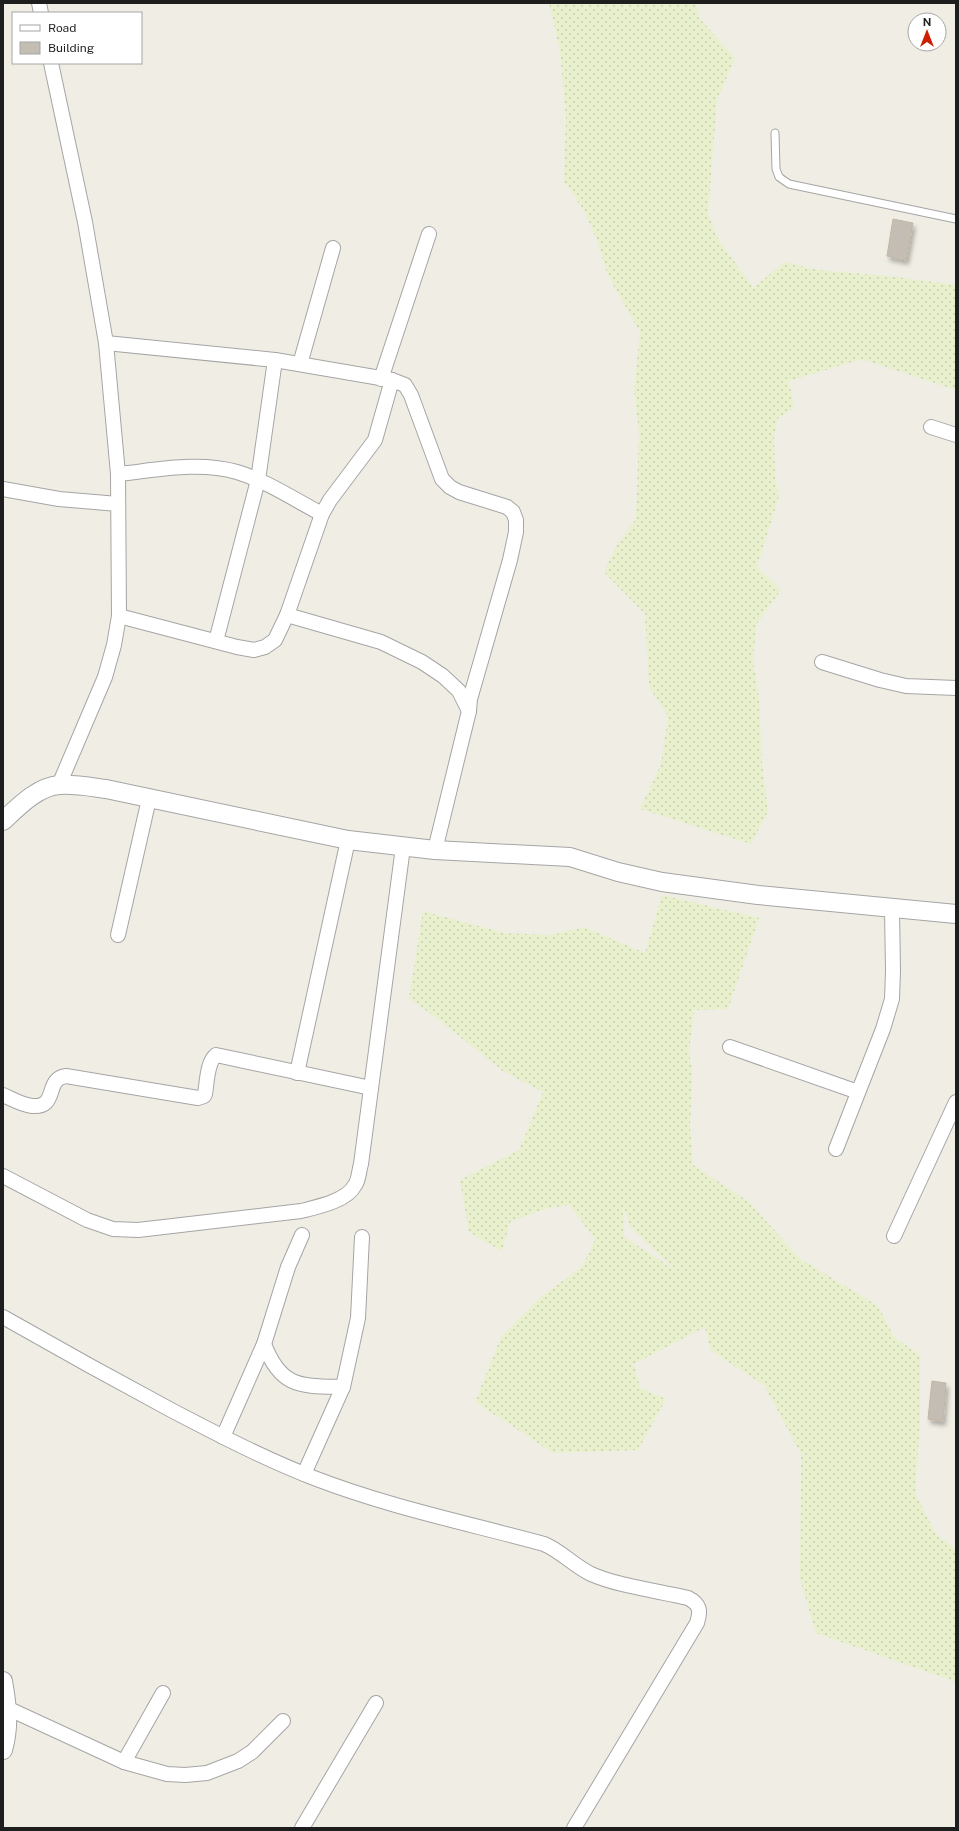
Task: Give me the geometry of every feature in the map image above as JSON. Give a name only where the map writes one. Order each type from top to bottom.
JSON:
[{"type":"street","points":[[51,64],[85,222],[106,343],[118,474],[119,616],[114,645],[105,677],[59,785]]},
{"type":"street","points":[[119,616],[237,647],[254,650],[266,647],[275,640],[287,615],[322,514],[330,500],[375,440],[386,379],[430,234]]},
{"type":"street","points":[[300,364],[333,248]]},
{"type":"street","points":[[106,343],[275,360],[386,379],[405,385],[411,394],[442,479],[450,487],[506,507],[513,512],[516,520],[516,532],[510,560],[470,699],[469,711],[435,850]]},
{"type":"street","points":[[216,641],[258,480],[275,360]]},
{"type":"street","points":[[931,427],[956,435]]},
{"type":"street","points":[[118,474],[188,467],[213,468],[237,472],[258,480],[322,514]]},
{"type":"street","points":[[3,489],[59,499],[118,504]]},
{"type":"street","points":[[287,615],[381,642],[415,658],[443,676],[459,691],[469,711]]},
{"type":"street","points":[[822,662],[906,686],[956,688]]},
{"type":"street","points":[[3,821],[29,798],[48,788],[59,785],[106,789],[348,840],[435,850],[570,857],[618,872],[662,882],[758,895],[956,914]]},
{"type":"street","points":[[118,936],[149,799]]},
{"type":"street","points":[[297,1072],[348,840]]},
{"type":"street","points":[[3,1176],[87,1220],[113,1229],[138,1230],[301,1211],[323,1205],[346,1195],[355,1185],[361,1164],[404,846]]},
{"type":"street","points":[[836,1149],[883,1029],[892,999],[892,909]]},
{"type":"street","points":[[730,1047],[858,1092]]},
{"type":"street","points":[[3,1095],[32,1106],[43,1105],[48,1102],[57,1078],[66,1076],[198,1098],[204,1096],[205,1094],[210,1065],[212,1059],[216,1055],[371,1088]]},
{"type":"street","points":[[894,1236],[956,1102]]},
{"type":"street","points":[[223,1437],[264,1344],[288,1267],[302,1235]]},
{"type":"street","points":[[304,1474],[342,1387],[358,1318],[362,1237]]},
{"type":"street","points":[[3,1317],[106,1376],[223,1437],[304,1474],[350,1491],[414,1510],[544,1544],[554,1548],[578,1566],[601,1578],[688,1598],[695,1602],[699,1607],[700,1614],[697,1623],[574,1828]]},
{"type":"street","points":[[264,1344],[270,1360],[278,1370],[285,1377],[297,1384],[342,1387]]},
{"type":"street","points":[[3,1681],[7,1708],[7,1729],[3,1750]]},
{"type":"street","points":[[124,1762],[163,1693]]},
{"type":"street","points":[[302,1828],[376,1704]]},
{"type":"street","points":[[7,1708],[124,1762],[167,1774],[196,1775],[207,1773],[238,1761],[252,1752],[283,1720]]},
{"type":"lane","points":[[775,133],[776,169],[779,177],[789,184],[956,219]]},
{"type":"green space","points":[[549,3],[696,3],[699,18],[735,58],[717,100],[708,213],[717,237],[753,288],[785,262],[818,270],[889,276],[956,285],[956,390],[862,359],[789,381],[794,408],[778,418],[774,436],[775,478],[779,496],[757,567],[781,590],[756,625],[753,661],[759,698],[762,763],[768,811],[751,844],[640,809],[661,764],[668,716],[649,687],[645,614],[604,572],[616,547],[636,519],[639,432],[634,391],[640,332],[608,276],[597,240],[583,209],[564,181],[566,118],[560,51]]},
{"type":"green space","points":[[662,895],[759,918],[728,1009],[694,1010],[689,1051],[692,1072],[690,1127],[693,1165],[749,1202],[799,1258],[878,1306],[894,1337],[920,1355],[920,1421],[915,1493],[937,1536],[956,1549],[956,1682],[816,1633],[800,1579],[801,1454],[764,1385],[711,1351],[705,1327],[634,1364],[640,1388],[666,1399],[638,1450],[553,1453],[475,1402],[501,1337],[543,1295],[582,1267],[595,1240],[570,1205],[545,1209],[510,1222],[502,1251],[469,1232],[460,1180],[519,1150],[543,1092],[504,1072],[409,998],[423,911],[504,933],[551,935],[584,927],[645,953]],"holes":[[[623,1207],[630,1227],[677,1271],[624,1237]]]},
{"type":"building","points":[[893,219],[913,223],[906,260],[887,256]]},
{"type":"building","points":[[932,1381],[946,1383],[943,1421],[928,1419]]}]
